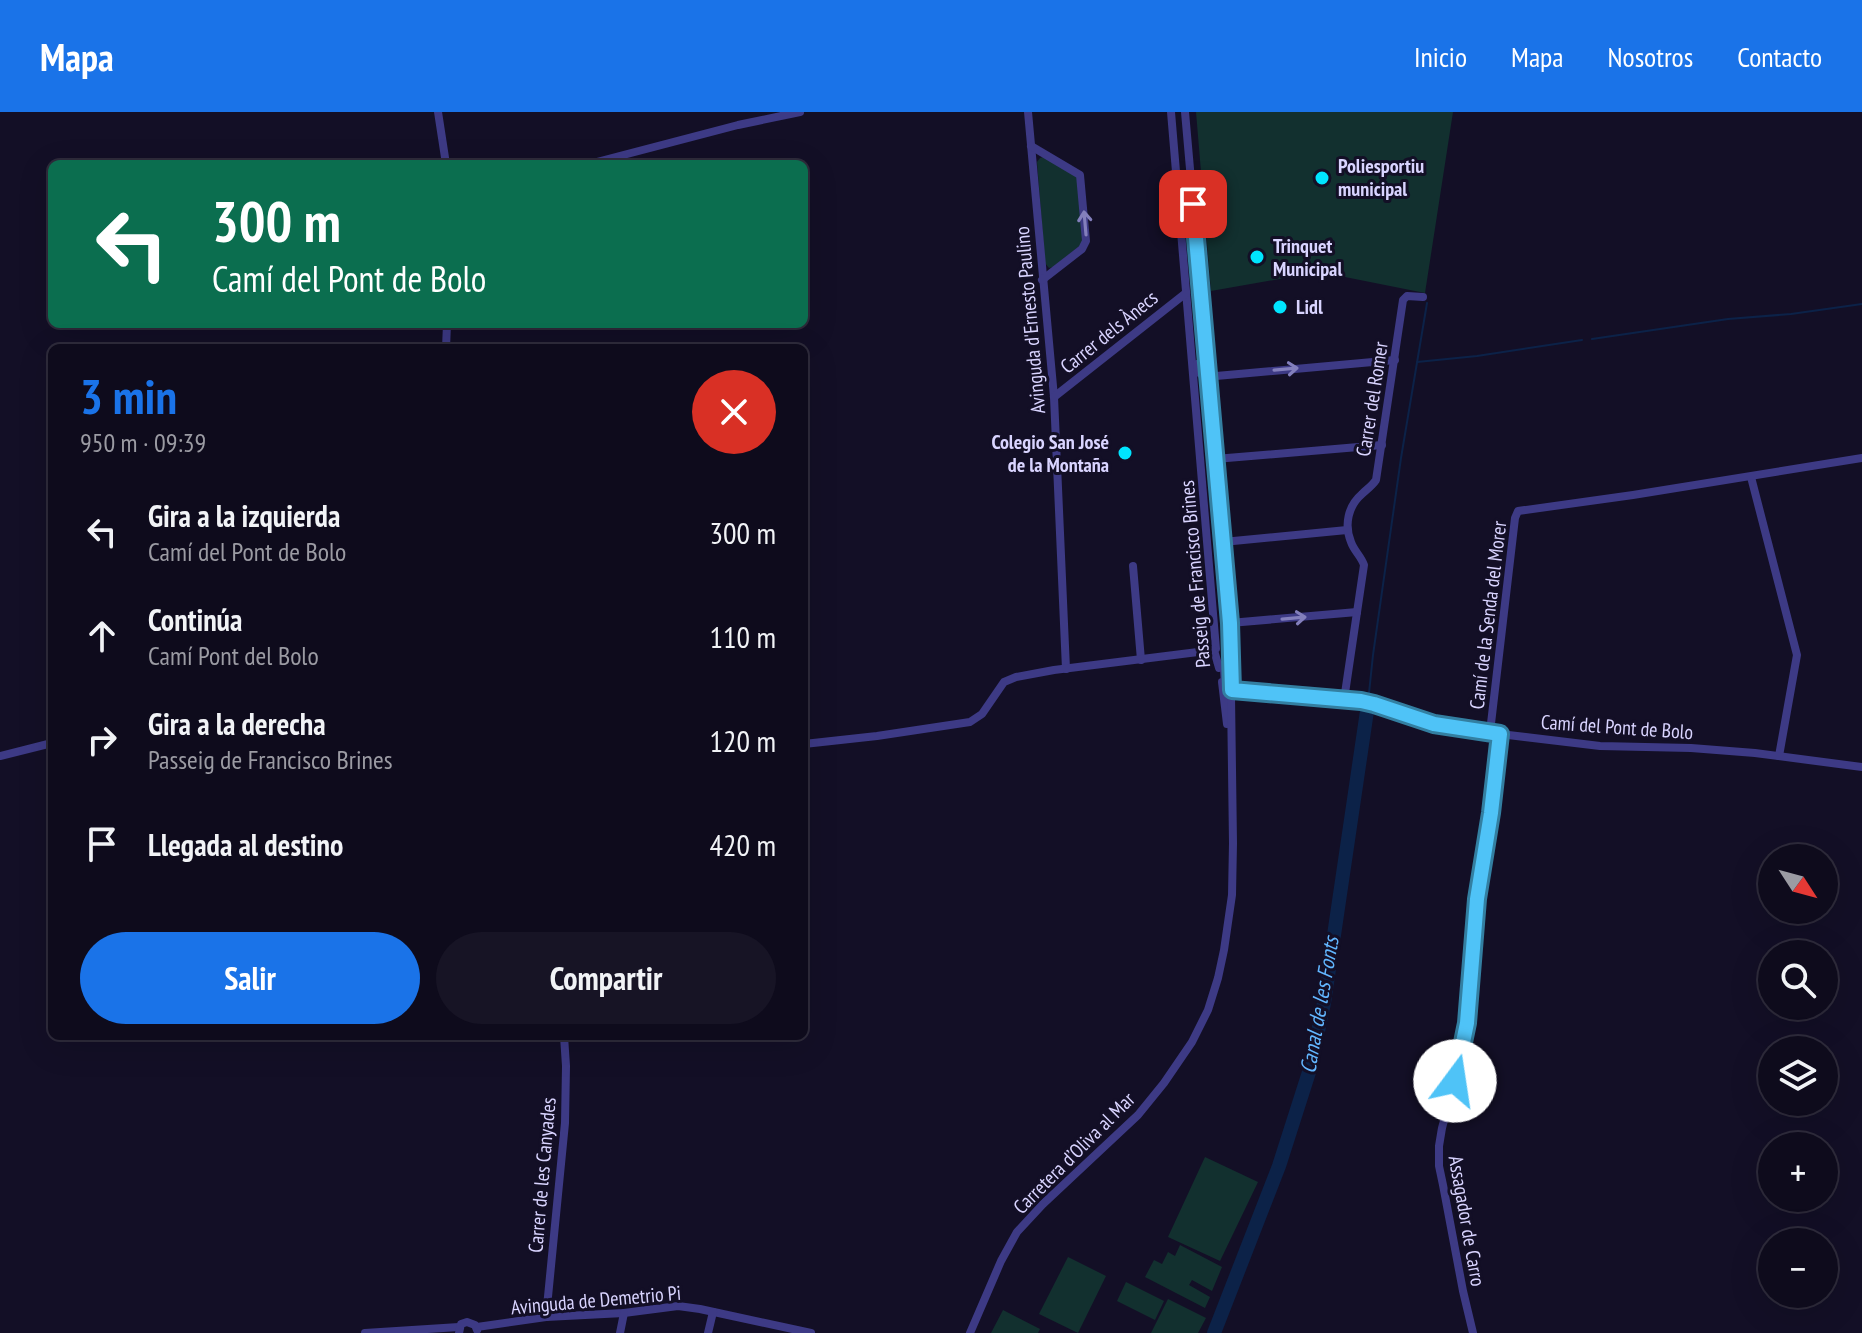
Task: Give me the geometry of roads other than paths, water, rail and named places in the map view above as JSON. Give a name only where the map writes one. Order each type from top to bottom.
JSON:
[{"type":"street","points":[[438,112],[445,160]]},
{"type":"street","points":[[604,160],[800,112]]},
{"type":"street","name":"Avinguda d'Ernesto Paulino","points":[[1028,112],[1054,397],[1066,669]]},
{"type":"street","name":"Passeig de Francisco Brines","points":[[1170,112],[1216,655],[1232,764]]},
{"type":"street","name":"Passeig de Francisco Brines","points":[[1185,112],[1230,623],[1232,764]]},
{"type":"street","points":[[1031,146],[1080,175],[1085,225],[1085,246],[1042,280]]},
{"type":"street","name":"Carrer dels Ànecs","points":[[1054,397],[1186,293]]},
{"type":"street","name":"Carrer del Romer","points":[[1347,530],[1348,517],[1356,501],[1376,480],[1403,300],[1407,296],[1423,297]]},
{"type":"street","points":[[1189,328],[1193,333],[1198,372],[1205,377],[1395,360]]},
{"type":"street","points":[[1215,459],[1382,445]]},
{"type":"street","points":[[1779,756],[1797,655],[1751,477],[1862,458]]},
{"type":"street","name":"Camí de la Senda del Morer","points":[[1495,733],[1516,513],[1751,477]]},
{"type":"street","points":[[1223,542],[1347,530],[1354,549],[1363,561],[1344,700]]},
{"type":"street","points":[[1133,566],[1141,660]]},
{"type":"street","points":[[1230,623],[1357,612]]},
{"type":"street","points":[[1216,655],[1230,646]]},
{"type":"street","points":[[1216,655],[1224,669],[1225,686],[1232,690]]},
{"type":"street","points":[[808,744],[970,722],[980,717],[1008,679],[1141,660],[1216,655],[1231,657]]},
{"type":"street","name":"Camí del Pont de Bolo","points":[[1232,690],[1361,701],[1434,724],[1600,746],[1691,748],[1862,767]]},
{"type":"street","name":"Assagador de Carro","points":[[1473,1333],[1439,1166],[1439,1146],[1464,1045],[1477,899],[1491,813],[1495,733]]},
{"type":"street","points":[[0,756],[48,744]]},
{"type":"street","name":"Carretera d’Oliva al Mar","points":[[970,1333],[1017,1232],[1138,1115],[1169,1076],[1200,1028],[1218,978],[1229,922],[1233,843],[1232,764]]},
{"type":"street","name":"Carrer de les Canyades","points":[[546,1317],[565,1123],[564,1040]]},
{"type":"street","name":"Avinguda de Demetrio Pi","points":[[459,1330],[464,1322],[470,1322],[477,1330],[546,1317],[624,1313],[667,1306],[687,1307],[811,1333]]},
{"type":"street","points":[[708,1333],[713,1312]]},
{"type":"street","points":[[620,1333],[624,1313]]},
{"type":"street","points":[[515,1333],[516,1322]]},
{"type":"street","points":[[365,1333],[459,1330]]},
{"type":"waterway","name":"Canal de les Fonts","points":[[1369,693],[1401,458],[1427,303]]},
{"type":"waterway","points":[[1592,339],[1862,304]]},
{"type":"waterway","points":[[1417,362],[1582,340]]},
{"type":"waterway","name":"Canal de les Fonts","points":[[1214,1333],[1279,1166],[1310,1069],[1324,1003],[1367,711]]},
{"type":"place","name":"Poliesportiu municipal","points":[[1322,178]]},
{"type":"place","name":"Trinquet Municipal","points":[[1257,257]]},
{"type":"place","name":"Lidl","points":[[1280,307]]},
{"type":"place","name":"Colegio San José de la Montaña","points":[[1125,453]]}]
